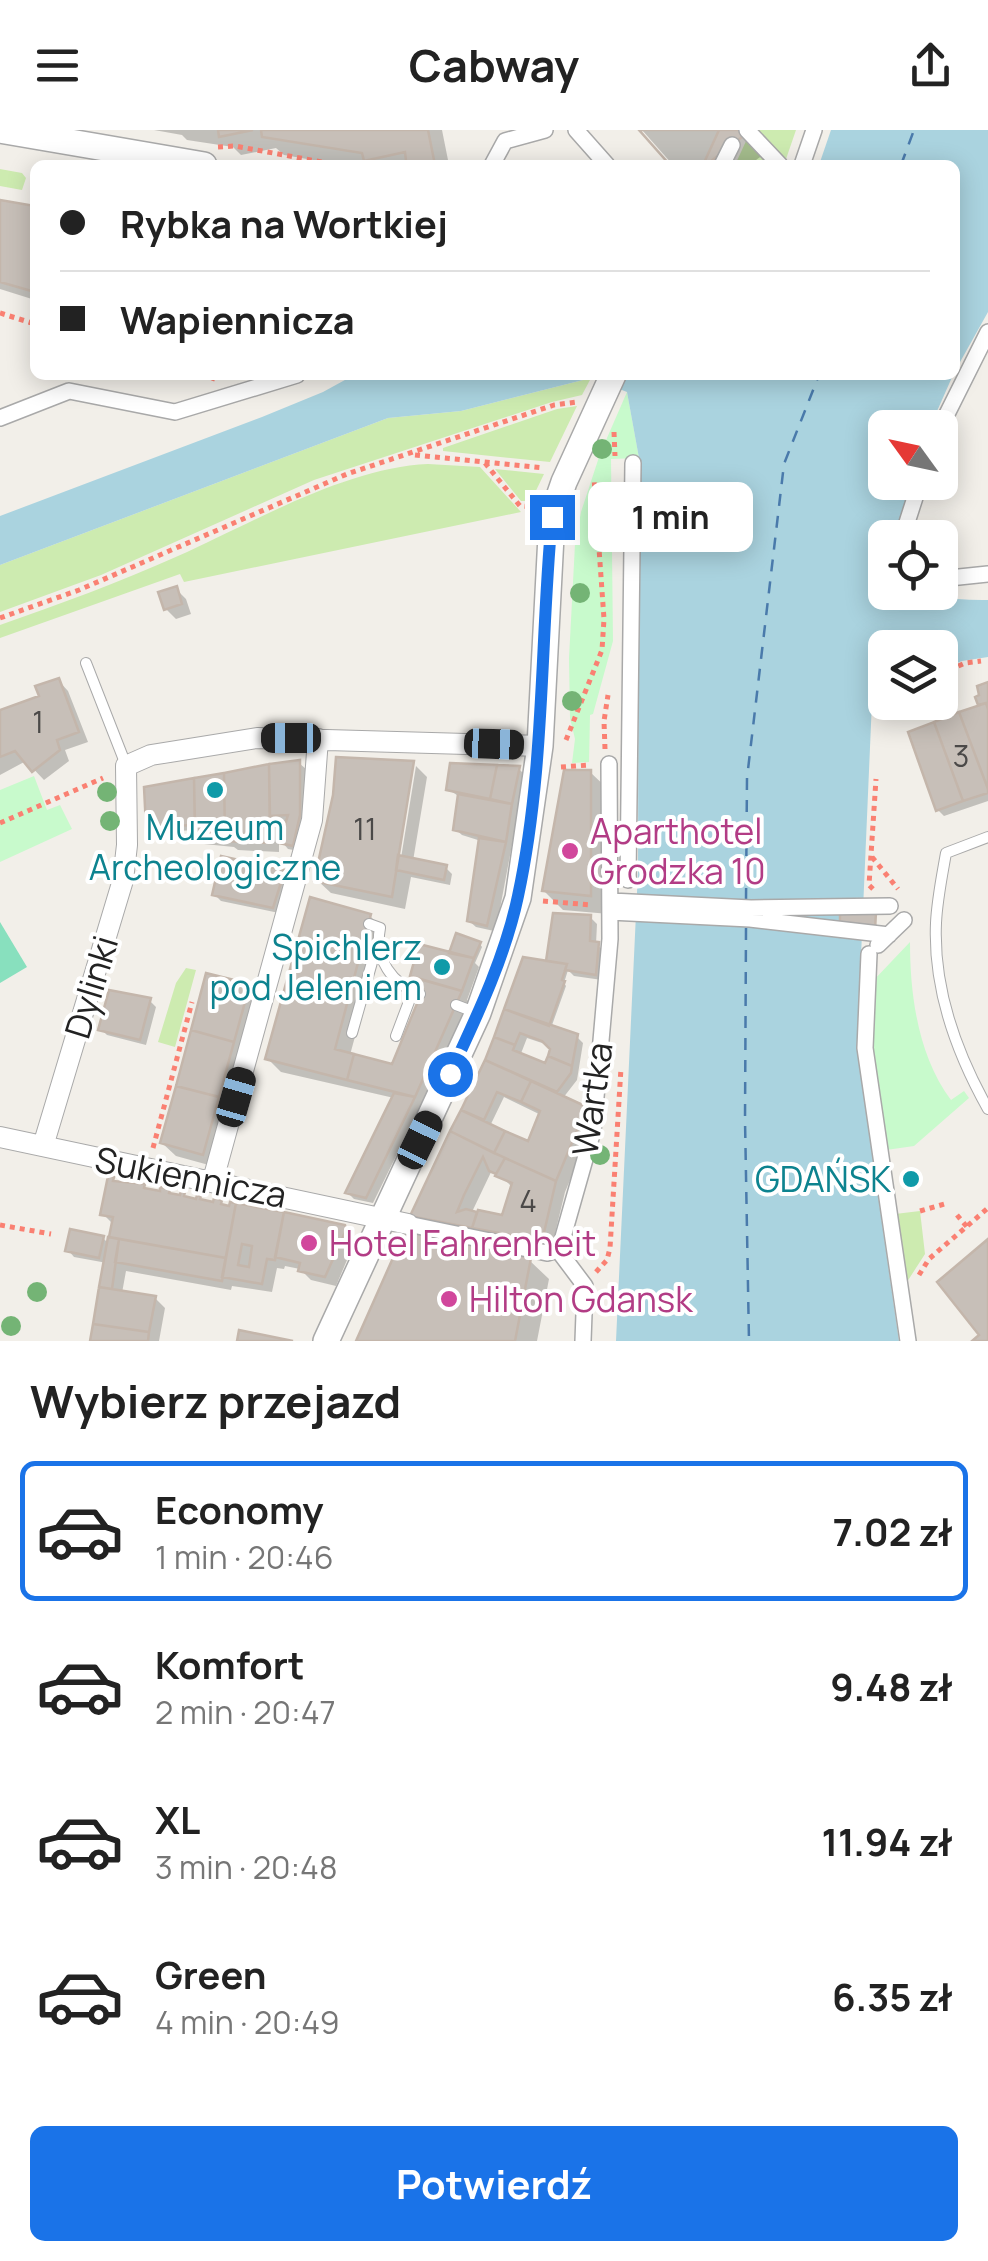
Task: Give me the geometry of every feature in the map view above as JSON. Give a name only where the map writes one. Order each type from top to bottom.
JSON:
[{"type":"street","points":[[0,130],[211,156]]},
{"type":"street","points":[[495,160],[505,141],[545,130]]},
{"type":"street","points":[[576,130],[603,160]]},
{"type":"street","points":[[747,130],[775,160]]},
{"type":"street","points":[[804,160],[814,130]]},
{"type":"street","points":[[724,160],[732,145]]},
{"type":"street","points":[[949,410],[988,332]]},
{"type":"street","points":[[0,418],[69,391],[175,412],[281,380]]},
{"type":"street","points":[[326,1341],[518,898],[552,746],[552,517],[580,472],[606,389]]},
{"type":"street","points":[[628,880],[633,463]]},
{"type":"street","points":[[958,576],[988,574]]},
{"type":"street","points":[[118,771],[151,755],[257,738],[552,746]]},
{"type":"street","points":[[213,1180],[298,904],[312,820],[318,740]]},
{"type":"street","name":"Wartka","points":[[558,1250],[593,1130],[615,907],[609,764]]},
{"type":"street","name":"Dylinki","points":[[43,1146],[123,880],[127,845],[118,771]]},
{"type":"street","points":[[615,907],[884,904],[907,920],[878,942],[865,1048],[908,1341]]},
{"type":"street","points":[[615,907],[750,919],[878,942]]},
{"type":"street","name":"Sukiennicza","points":[[0,1137],[382,1219]]},
{"type":"street","points":[[382,1219],[547,1253],[558,1250],[585,1286],[583,1341]]},
{"type":"lane","points":[[86,663],[118,771]]},
{"type":"lane","points":[[988,837],[946,853],[936,936],[946,1017],[966,1069],[988,1109]]},
{"type":"lane","points":[[352,1033],[380,928],[368,924]]},
{"type":"lane","points":[[378,940],[389,972],[403,988],[417,993],[396,1036]]},
{"type":"path","points":[[211,156],[235,146],[311,160]]},
{"type":"path","points":[[0,313],[30,322]]},
{"type":"path","points":[[0,618],[78,590],[347,474],[554,405],[585,401],[606,389]]},
{"type":"path","points":[[412,454],[580,472],[604,619],[602,650],[552,746]]},
{"type":"path","points":[[483,461],[520,506],[532,507]]},
{"type":"path","points":[[958,666],[981,661]]},
{"type":"path","points":[[560,766],[579,766]]},
{"type":"path","points":[[0,822],[118,771]]},
{"type":"path","points":[[870,885],[876,778]]},
{"type":"path","points":[[536,900],[584,905]]},
{"type":"path","points":[[150,1156],[192,1002]]},
{"type":"path","points":[[920,1212],[948,1202]]},
{"type":"path","points":[[905,1321],[918,1276],[929,1259],[988,1208]]},
{"type":"path","points":[[957,1215],[966,1226]]},
{"type":"path","points":[[0,1225],[51,1234]]},
{"type":"green space","points":[[757,130],[796,130],[783,160]]},
{"type":"green space","points":[[747,139],[765,160],[737,160]]},
{"type":"green space","points":[[0,169],[22,173],[26,178],[22,190],[0,186]]},
{"type":"green space","points":[[590,380],[582,395],[314,480],[101,575],[0,612],[0,565],[388,418],[461,411]]},
{"type":"green space","points":[[627,392],[639,458],[611,459],[613,641],[590,715],[589,762],[572,763],[575,739],[570,718],[569,658],[575,544],[600,454]]},
{"type":"green space","points":[[577,406],[550,462],[443,451],[557,409]]},
{"type":"green space","points":[[428,464],[480,467],[521,512],[184,582],[180,574],[0,638],[0,625],[156,566],[300,499],[365,475]]},
{"type":"green space","points":[[495,469],[544,474],[531,501],[521,501]]},
{"type":"green space","points":[[34,776],[47,810],[60,805],[72,829],[0,862],[0,790]]},
{"type":"green space","points":[[0,922],[27,967],[0,983]]},
{"type":"green space","points":[[910,942],[914,1004],[931,1064],[951,1100],[964,1091],[969,1098],[914,1146],[886,1150],[869,1044],[872,982]]},
{"type":"green space","points":[[186,968],[196,970],[175,1047],[158,1042],[176,983]]},
{"type":"green space","points":[[920,1211],[925,1254],[905,1285],[895,1214]]},
{"type":"water","points":[[831,130],[988,130],[988,312],[960,362],[960,160],[821,160]]},
{"type":"water","points":[[345,380],[583,380],[461,411],[388,418],[0,565],[0,516],[262,417]]},
{"type":"water","points":[[596,380],[951,380],[938,410],[868,410],[868,500],[906,500],[899,520],[868,520],[868,610],[958,610],[958,599],[988,600],[988,657],[958,663],[958,630],[868,630],[868,720],[871,720],[857,1049],[899,1341],[616,1341],[638,871],[639,458],[627,392]]},
{"type":"building","points":[[218,130],[253,130],[219,137]]},
{"type":"building","points":[[261,130],[428,130],[434,160],[406,160],[405,152],[364,160],[362,153],[262,137]]},
{"type":"building","points":[[639,130],[742,130],[746,134],[712,160],[666,160]]},
{"type":"building","points":[[639,130],[719,130],[705,160],[666,160]]},
{"type":"building","points":[[0,200],[30,205],[30,291],[0,282]]},
{"type":"building","points":[[177,586],[182,604],[164,610],[158,592]]},
{"type":"building","points":[[59,678],[79,732],[57,740],[60,750],[32,772],[15,751],[0,757],[0,710],[39,696],[35,686]]},
{"type":"building","points":[[988,682],[988,709],[986,703],[978,705],[975,697],[979,695],[977,686]]},
{"type":"building","points":[[986,703],[988,709],[988,789],[959,712]]},
{"type":"building","points":[[958,712],[988,789],[988,793],[963,801],[934,722],[958,720]]},
{"type":"building","points":[[934,722],[963,801],[936,811],[908,732]]},
{"type":"building","points":[[336,757],[414,761],[392,897],[314,881],[333,795]]},
{"type":"building","points":[[300,760],[300,815],[293,846],[279,843],[288,815],[270,816],[269,764]]},
{"type":"building","points":[[450,763],[497,765],[490,799],[446,790]]},
{"type":"building","points":[[269,764],[270,843],[225,841],[224,773]]},
{"type":"building","points":[[497,765],[520,766],[512,804],[490,799]]},
{"type":"building","name":"Aparthotel Grodzka 10","points":[[564,770],[591,770],[591,896],[542,891]]},
{"type":"building","points":[[224,773],[225,841],[195,839],[194,778]]},
{"type":"building","points":[[194,778],[195,825],[146,827],[144,787]]},
{"type":"building","points":[[458,794],[512,804],[506,842],[453,830]]},
{"type":"building","points":[[479,838],[506,842],[487,926],[467,921]]},
{"type":"building","points":[[398,855],[447,865],[444,880],[396,870]]},
{"type":"building","points":[[221,856],[285,870],[273,908],[212,895]]},
{"type":"building","points":[[310,897],[371,914],[335,1049],[354,1054],[347,1080],[265,1059]]},
{"type":"building","points":[[876,912],[875,930],[840,924],[840,914]]},
{"type":"building","points":[[553,913],[591,915],[590,941],[599,942],[596,975],[565,970],[567,964],[546,961]]},
{"type":"building","points":[[456,933],[481,942],[474,958],[449,953]]},
{"type":"building","name":"Spichlerz pod Jeleniem","points":[[419,944],[474,958],[462,991],[410,976]]},
{"type":"building","points":[[523,957],[567,964],[549,1026],[504,1009]]},
{"type":"building","points":[[206,973],[250,984],[234,1042],[191,1030]]},
{"type":"building","points":[[412,977],[462,991],[415,1097],[347,1080],[354,1054],[392,1064],[423,989],[409,985]]},
{"type":"building","points":[[109,990],[151,998],[140,1040],[98,1030]]},
{"type":"building","points":[[504,1009],[578,1034],[572,1066],[548,1056],[550,1049],[542,1041],[520,1033],[515,1045],[494,1037]]},
{"type":"building","points":[[191,1030],[234,1042],[219,1097],[176,1086]]},
{"type":"building","points":[[494,1037],[545,1063],[548,1056],[572,1066],[571,1073],[557,1092],[485,1060]]},
{"type":"building","points":[[485,1060],[531,1081],[521,1102],[497,1092],[484,1120],[461,1110]]},
{"type":"building","points":[[531,1081],[587,1107],[556,1181],[494,1153],[505,1131],[528,1141],[540,1111],[521,1102]]},
{"type":"building","points":[[176,1086],[219,1097],[203,1155],[160,1143]]},
{"type":"building","points":[[394,1093],[415,1097],[366,1198],[345,1193]]},
{"type":"building","points":[[461,1110],[505,1131],[494,1153],[450,1131]]},
{"type":"building","points":[[450,1131],[505,1158],[496,1174],[489,1171],[483,1157],[464,1195],[457,1212],[477,1212],[472,1228],[410,1216]]},
{"type":"building","points":[[505,1158],[556,1181],[542,1241],[472,1228],[478,1210],[502,1215],[512,1183],[495,1176]]},
{"type":"building","points":[[108,1176],[114,1177],[113,1181],[145,1184],[144,1188],[160,1191],[160,1187],[180,1195],[185,1192],[184,1196],[196,1199],[197,1195],[213,1202],[214,1198],[229,1206],[230,1202],[236,1203],[226,1258],[109,1237],[113,1217],[100,1215]]},
{"type":"building","points":[[236,1203],[284,1212],[275,1260],[267,1259],[262,1284],[222,1277]],"holes":[[[242,1244],[252,1246],[249,1267],[238,1265]]]},
{"type":"building","name":"Hotel Fahrenheit","points":[[284,1212],[345,1225],[325,1277],[298,1271],[300,1263],[275,1257]]},
{"type":"building","points":[[70,1229],[104,1236],[99,1258],[65,1251]]},
{"type":"building","name":"Hilton Gdansk","points":[[405,1231],[531,1258],[515,1341],[356,1341]]},
{"type":"building","points":[[108,1237],[119,1239],[112,1289],[99,1287]]},
{"type":"building","points":[[119,1239],[226,1258],[222,1281],[115,1262]]},
{"type":"building","points":[[988,1239],[988,1341],[972,1341],[979,1335],[937,1282]]},
{"type":"building","points":[[99,1287],[156,1296],[149,1332],[93,1324]]},
{"type":"building","points":[[93,1324],[149,1332],[148,1341],[90,1341]]},
{"type":"building","points":[[239,1330],[293,1341],[237,1341]]},
{"type":"ferry route","points":[[903,160],[914,130]]},
{"type":"ferry route","points":[[746,900],[747,778],[784,464],[817,380]]},
{"type":"ferry route","points":[[746,928],[749,1341]]},
{"type":"place","name":"Muzeum Archeologiczne","points":[[215,790]]},
{"type":"place","name":"Aparthotel Grodzka 10","points":[[570,851]]},
{"type":"place","name":"Spichlerz pod Jeleniem","points":[[442,967]]},
{"type":"place","name":"GDAŃSK","points":[[911,1179]]},
{"type":"place","name":"Hotel Fahrenheit","points":[[309,1243]]},
{"type":"place","name":"Hilton Gdansk","points":[[449,1299]]},
{"type":"route","points":[[450,1074],[478,1014],[518,898],[540,746],[552,517]]}]
